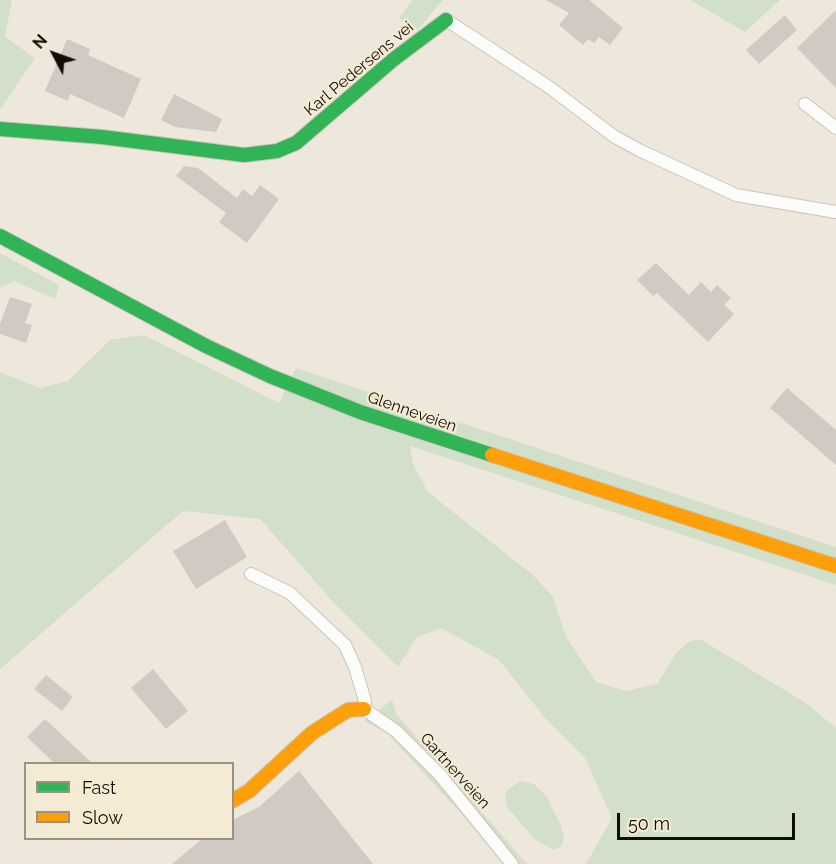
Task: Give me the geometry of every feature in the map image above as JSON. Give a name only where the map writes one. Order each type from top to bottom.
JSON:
[{"type":"main road","name":"Karl Pedersens vei","points":[[0,129],[102,137],[244,155],[277,151],[296,143],[394,59],[446,20]]},
{"type":"main road","name":"Glenneveien","points":[[0,236],[206,346],[270,376],[360,412],[836,567]]},
{"type":"main road","points":[[234,800],[249,791],[312,733],[348,710],[364,709]]},
{"type":"lane","name":"Karl Pedersens vei","points":[[446,20],[541,82],[615,137],[650,156],[743,198],[836,212]]},
{"type":"lane","points":[[805,105],[836,128]]},
{"type":"lane","points":[[251,574],[290,592],[345,645],[355,667],[365,701],[364,709]]},
{"type":"lane","name":"Gartnerveien","points":[[364,709],[396,731],[440,775],[512,864]]},
{"type":"green space","points":[[0,0],[12,0],[5,37],[35,58],[0,110]]},
{"type":"green space","points":[[412,0],[443,0],[418,29],[399,18]]},
{"type":"green space","points":[[690,0],[780,0],[745,32]]},
{"type":"green space","points":[[0,253],[59,285],[55,299],[14,281],[0,288]]},
{"type":"green space","points":[[144,335],[279,403],[296,368],[836,547],[836,585],[410,446],[414,466],[428,492],[533,575],[553,597],[566,637],[596,682],[626,691],[657,684],[676,653],[688,642],[700,639],[806,703],[836,728],[836,864],[586,864],[612,818],[585,758],[545,718],[499,660],[441,628],[417,637],[398,667],[334,603],[260,519],[183,511],[0,669],[0,372],[40,388],[68,381],[110,340]]},
{"type":"green space","points":[[392,700],[397,715],[527,864],[503,864],[465,818],[388,734],[364,721]]},
{"type":"green space","points":[[520,781],[534,784],[546,796],[561,825],[564,839],[561,846],[554,850],[534,839],[508,808],[505,798],[506,791]]},
{"type":"building","points":[[546,0],[589,0],[623,28],[610,45],[599,37],[594,43],[588,39],[583,45],[559,25],[569,13]]},
{"type":"building","points":[[836,10],[836,88],[797,48]]},
{"type":"building","points":[[785,15],[797,30],[759,64],[746,50]]},
{"type":"building","points":[[67,39],[90,49],[88,55],[141,79],[124,118],[70,94],[68,101],[45,91]]},
{"type":"building","points":[[174,94],[222,119],[216,132],[175,127],[161,120]]},
{"type":"building","points":[[184,166],[198,168],[237,198],[243,189],[252,196],[260,185],[279,199],[247,243],[219,222],[226,213],[176,176]]},
{"type":"building","points":[[656,263],[689,295],[701,282],[711,292],[717,285],[731,298],[724,305],[734,314],[708,342],[657,293],[653,296],[637,280]]},
{"type":"building","points":[[10,297],[32,304],[25,323],[32,325],[26,343],[0,334],[0,324]]},
{"type":"building","points":[[787,388],[836,430],[836,465],[770,408]]},
{"type":"building","points":[[225,520],[247,557],[196,589],[173,551]]},
{"type":"building","points":[[153,669],[188,711],[166,729],[131,688]]},
{"type":"building","points":[[46,675],[73,697],[62,711],[34,689]]},
{"type":"building","points":[[45,719],[91,762],[53,762],[27,737]]},
{"type":"building","points":[[299,771],[373,864],[172,864],[201,840],[234,840],[234,819],[259,807]]},
{"type":"traffic: fast","points":[[0,129],[102,137],[244,155],[277,151],[296,143],[394,59],[446,20]]},
{"type":"traffic: fast","points":[[0,236],[206,346],[270,376],[360,412],[492,455]]},
{"type":"traffic: slow","points":[[492,455],[836,566]]},
{"type":"traffic: slow","points":[[234,800],[249,791],[312,733],[348,710],[364,709]]}]
